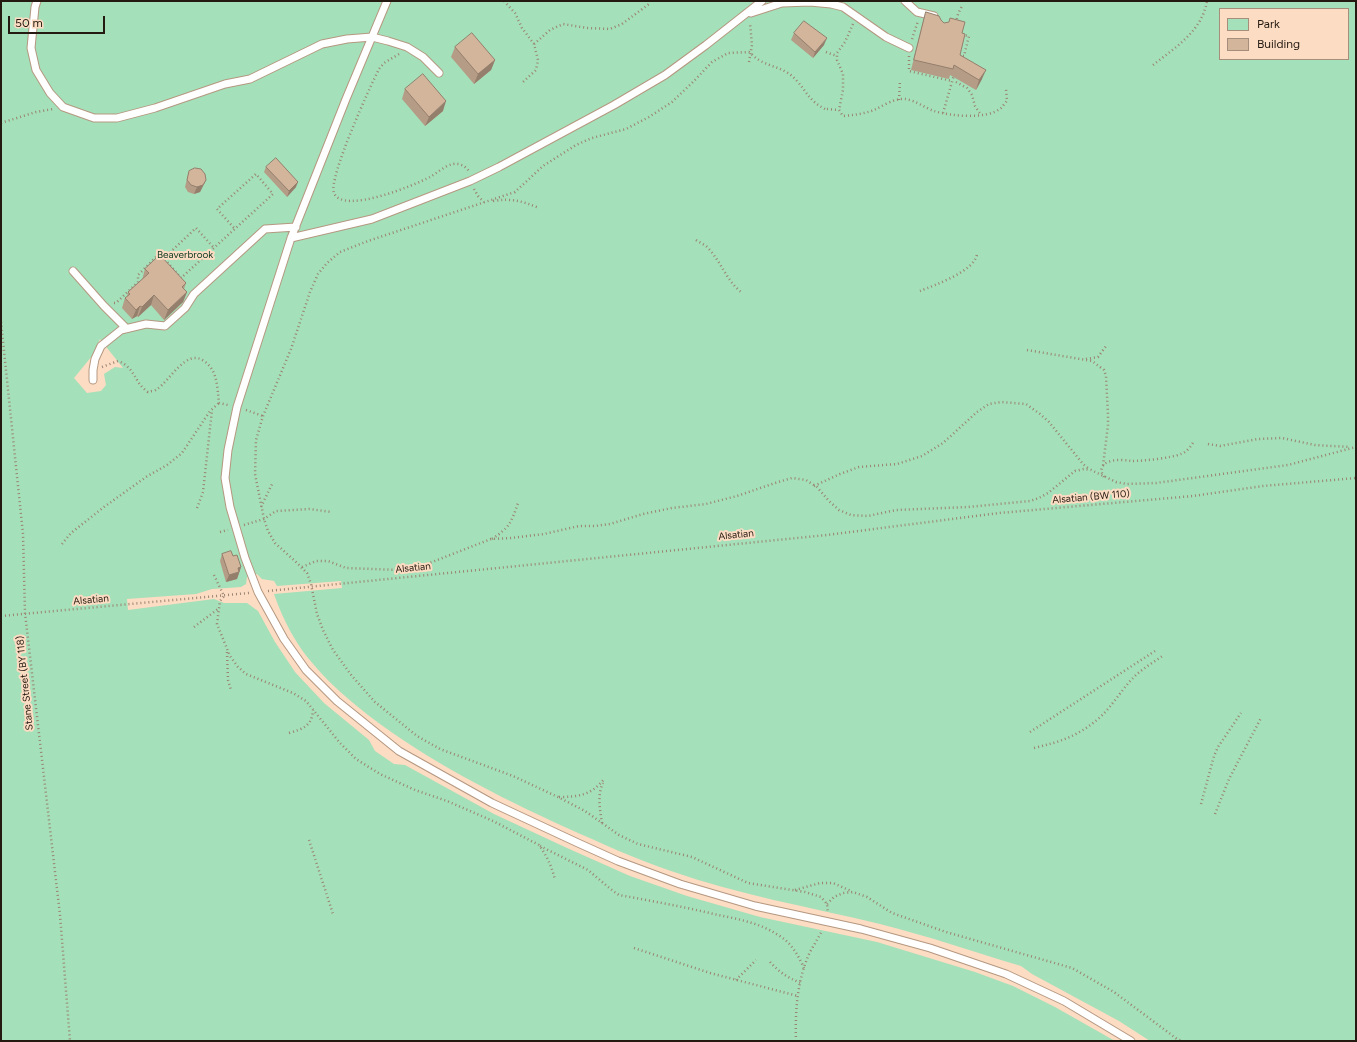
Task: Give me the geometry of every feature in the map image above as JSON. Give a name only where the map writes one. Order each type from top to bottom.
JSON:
[{"type":"lane","points":[[37,1],[35,7],[31,48],[36,70],[50,93],[63,107],[94,118],[117,118],[154,108],[225,84],[250,79],[322,44],[347,39],[372,37],[407,47],[423,57],[439,73]]},
{"type":"lane","points":[[387,1],[346,99],[291,238],[237,407],[228,450],[225,478],[230,507],[245,558],[258,592],[284,639],[306,670],[337,701],[399,751],[492,803],[618,861],[680,884],[755,906],[861,929],[930,948],[1006,974],[1064,1001],[1131,1041]]},
{"type":"lane","points":[[748,17],[762,1]]},
{"type":"lane","points":[[905,1],[917,12],[939,18],[941,23]]},
{"type":"lane","points":[[291,238],[372,219],[470,181],[558,136],[614,105],[665,75],[748,17],[781,2],[810,2],[843,7],[886,37],[909,48]]},
{"type":"lane","points":[[93,380],[95,359],[101,346],[121,330],[146,324],[165,326],[185,308],[194,294],[265,229],[296,227]]},
{"type":"lane","points":[[72,271],[126,328]]},
{"type":"path","points":[[504,1],[515,13],[522,28],[534,44],[538,60],[536,70],[523,82]]},
{"type":"path","points":[[1154,65],[1193,32],[1206,9],[1207,1]]},
{"type":"path","points":[[534,44],[550,30],[563,24],[587,28],[610,29],[622,24],[649,4]]},
{"type":"path","points":[[955,25],[962,6]]},
{"type":"path","points":[[921,13],[909,48],[909,71],[952,80]]},
{"type":"path","points":[[857,16],[845,42],[837,53],[837,60],[843,74],[843,90],[839,110],[843,116],[857,115],[894,101],[906,99],[934,111],[950,115],[976,116],[1000,109],[1007,101],[1006,89]]},
{"type":"path","points":[[748,17],[752,45],[749,62]]},
{"type":"path","points":[[957,61],[959,55],[964,56],[969,36],[959,33]]},
{"type":"path","points":[[407,47],[384,63],[379,69],[346,146],[333,183],[334,193],[339,199],[345,201],[370,198],[396,191],[429,177],[453,164],[460,164],[473,174],[470,181],[483,202]]},
{"type":"path","points":[[826,52],[837,56]]},
{"type":"path","points":[[796,1041],[796,1007],[800,983],[804,968],[826,921],[828,912],[827,904],[821,897],[793,890],[748,883],[692,857],[638,844],[619,835],[585,811],[558,797],[512,776],[440,749],[417,736],[389,714],[375,702],[333,650],[317,614],[307,573],[275,544],[268,531],[261,507],[255,474],[256,440],[263,416],[291,348],[310,292],[318,274],[327,263],[340,252],[368,241],[515,192],[543,166],[576,145],[592,138],[626,129],[649,117],[672,102],[712,62],[728,53],[751,53],[759,60],[778,67],[788,73],[796,80],[810,99],[817,105],[826,109],[839,110]]},
{"type":"path","points":[[943,113],[954,74]]},
{"type":"path","points":[[899,100],[900,80]]},
{"type":"path","points":[[956,82],[967,88],[972,95],[975,106],[981,114]]},
{"type":"path","points":[[1,123],[36,112],[63,107]]},
{"type":"path","points":[[104,306],[116,303],[138,282],[138,275],[158,255],[164,258],[181,278],[235,229],[273,194],[256,174],[217,210],[235,229]]},
{"type":"path","points":[[483,202],[506,199],[521,201],[539,208]]},
{"type":"path","points":[[164,258],[196,228],[214,248]]},
{"type":"path","points":[[696,240],[706,247],[734,286],[741,292]]},
{"type":"path","points":[[920,291],[946,280],[967,268],[976,258],[977,254]]},
{"type":"path","name":"Stane Street (BY 118)","points":[[1,322],[23,534],[25,613],[60,915],[70,1041]]},
{"type":"path","points":[[1079,359],[1098,357],[1106,346]]},
{"type":"path","points":[[1027,350],[1092,361],[1104,370],[1106,376],[1108,426],[1103,466],[1101,471],[1104,477]]},
{"type":"path","points":[[93,370],[118,361],[126,364],[132,370],[142,388],[148,392],[157,390],[181,365],[190,358],[201,359],[209,365],[216,377],[219,403]]},
{"type":"path","points":[[814,486],[859,467],[897,464],[922,456],[943,443],[977,412],[989,404],[1001,402],[1026,404],[1049,422],[1082,464],[1104,477],[1116,482],[1127,484],[1187,479],[1288,465],[1356,447]]},
{"type":"path","points":[[219,403],[237,407],[263,416]]},
{"type":"path","points":[[62,544],[71,533],[104,507],[146,477],[167,465],[182,453],[212,410],[219,403]]},
{"type":"path","points":[[197,508],[203,492],[212,410]]},
{"type":"path","points":[[1208,444],[1220,446],[1258,439],[1282,438],[1315,445],[1356,447]]},
{"type":"path","points":[[1103,466],[1107,462],[1113,460],[1137,461],[1182,454],[1190,448],[1194,442]]},
{"type":"path","points":[[491,539],[544,534],[579,526],[610,524],[643,514],[672,508],[706,504],[737,496],[792,478],[806,480],[829,502],[840,510],[851,515],[868,516],[896,510],[968,507],[1030,501],[1048,493],[1076,471],[1084,469],[1091,470]]},
{"type":"path","name":"Alsatian (BW 110)","points":[[827,535],[999,513],[1193,496],[1263,486],[1356,478]]},
{"type":"path","points":[[261,507],[273,482]]},
{"type":"path","points":[[302,567],[316,561],[328,561],[346,568],[399,570],[427,564],[491,539],[505,530],[511,522],[518,503]]},
{"type":"path","points":[[264,519],[276,511],[309,509],[332,512]]},
{"type":"path","name":"Alsatian","points":[[1,616],[224,596],[543,562],[827,535]]},
{"type":"path","points":[[214,575],[224,596],[220,601],[218,608],[217,624],[227,650],[238,667],[246,674],[294,693],[306,701],[340,743],[356,759],[380,774],[415,790],[447,800],[493,821],[588,870],[619,895],[682,906],[738,919],[764,927],[789,943],[799,955],[804,968]]},
{"type":"path","points":[[194,627],[218,608]]},
{"type":"path","points":[[227,650],[228,673],[231,690]]},
{"type":"path","points":[[1030,732],[1155,651]]},
{"type":"path","points":[[1034,748],[1064,740],[1082,731],[1098,719],[1110,707],[1134,677],[1164,655]]},
{"type":"path","points":[[289,733],[304,728],[313,716],[313,710]]},
{"type":"path","points":[[1201,804],[1214,756],[1218,747],[1241,713]]},
{"type":"path","points":[[1215,814],[1229,779],[1260,718]]},
{"type":"path","points":[[558,797],[581,796],[597,787],[604,779],[599,799],[603,823]]},
{"type":"path","points":[[309,840],[333,914]]},
{"type":"path","points":[[539,845],[553,870],[555,880]]},
{"type":"path","points":[[793,890],[820,883],[833,883],[867,897],[892,913],[946,932],[1072,968],[1114,992],[1177,1039],[1182,1041]]},
{"type":"path","points":[[827,904],[834,897],[843,893],[857,893]]},
{"type":"path","points":[[634,948],[736,980],[798,996]]},
{"type":"path","points":[[736,980],[756,960]]},
{"type":"path","points":[[770,962],[778,970],[800,983]]},
{"type":"green space","name":"Beaverbrook","points":[[1,1],[1356,1],[1356,1041],[1150,1041],[1119,1021],[1032,974],[1021,966],[898,929],[722,887],[618,851],[567,828],[464,777],[415,748],[391,732],[347,698],[320,672],[296,641],[286,623],[274,594],[342,588],[341,581],[277,586],[274,581],[262,579],[257,574],[247,577],[246,584],[241,587],[212,589],[196,594],[127,599],[128,610],[214,599],[224,603],[247,603],[258,611],[275,642],[295,672],[324,703],[369,740],[375,751],[394,764],[405,765],[494,814],[567,848],[630,876],[687,896],[760,917],[877,942],[975,972],[1013,986],[1055,1007],[1115,1041],[1,1041]],"holes":[[[100,339],[123,368],[115,367],[104,374],[106,385],[101,391],[87,393],[74,378],[92,356]]]},
{"type":"building","points":[[926,12],[939,16],[944,23],[949,22],[950,18],[965,22],[962,33],[965,34],[960,55],[986,70],[979,80],[954,65],[953,69],[914,60]]},
{"type":"building","points":[[804,21],[827,38],[815,52],[794,33]]},
{"type":"building","points":[[472,33],[495,60],[478,74],[455,47]]},
{"type":"building","points":[[423,74],[446,101],[429,117],[405,89]]},
{"type":"building","points":[[276,158],[298,182],[289,191],[266,167]]},
{"type":"building","points":[[195,168],[201,169],[205,174],[206,180],[203,185],[197,187],[191,185],[187,180],[189,171]]},
{"type":"building","points":[[160,255],[186,283],[182,287],[187,292],[168,310],[154,295],[142,307],[140,306],[136,310],[125,298],[130,294],[128,292],[149,273],[145,269]]},
{"type":"building","points":[[231,551],[233,556],[237,555],[241,567],[238,568],[239,572],[229,575],[222,554]]}]
